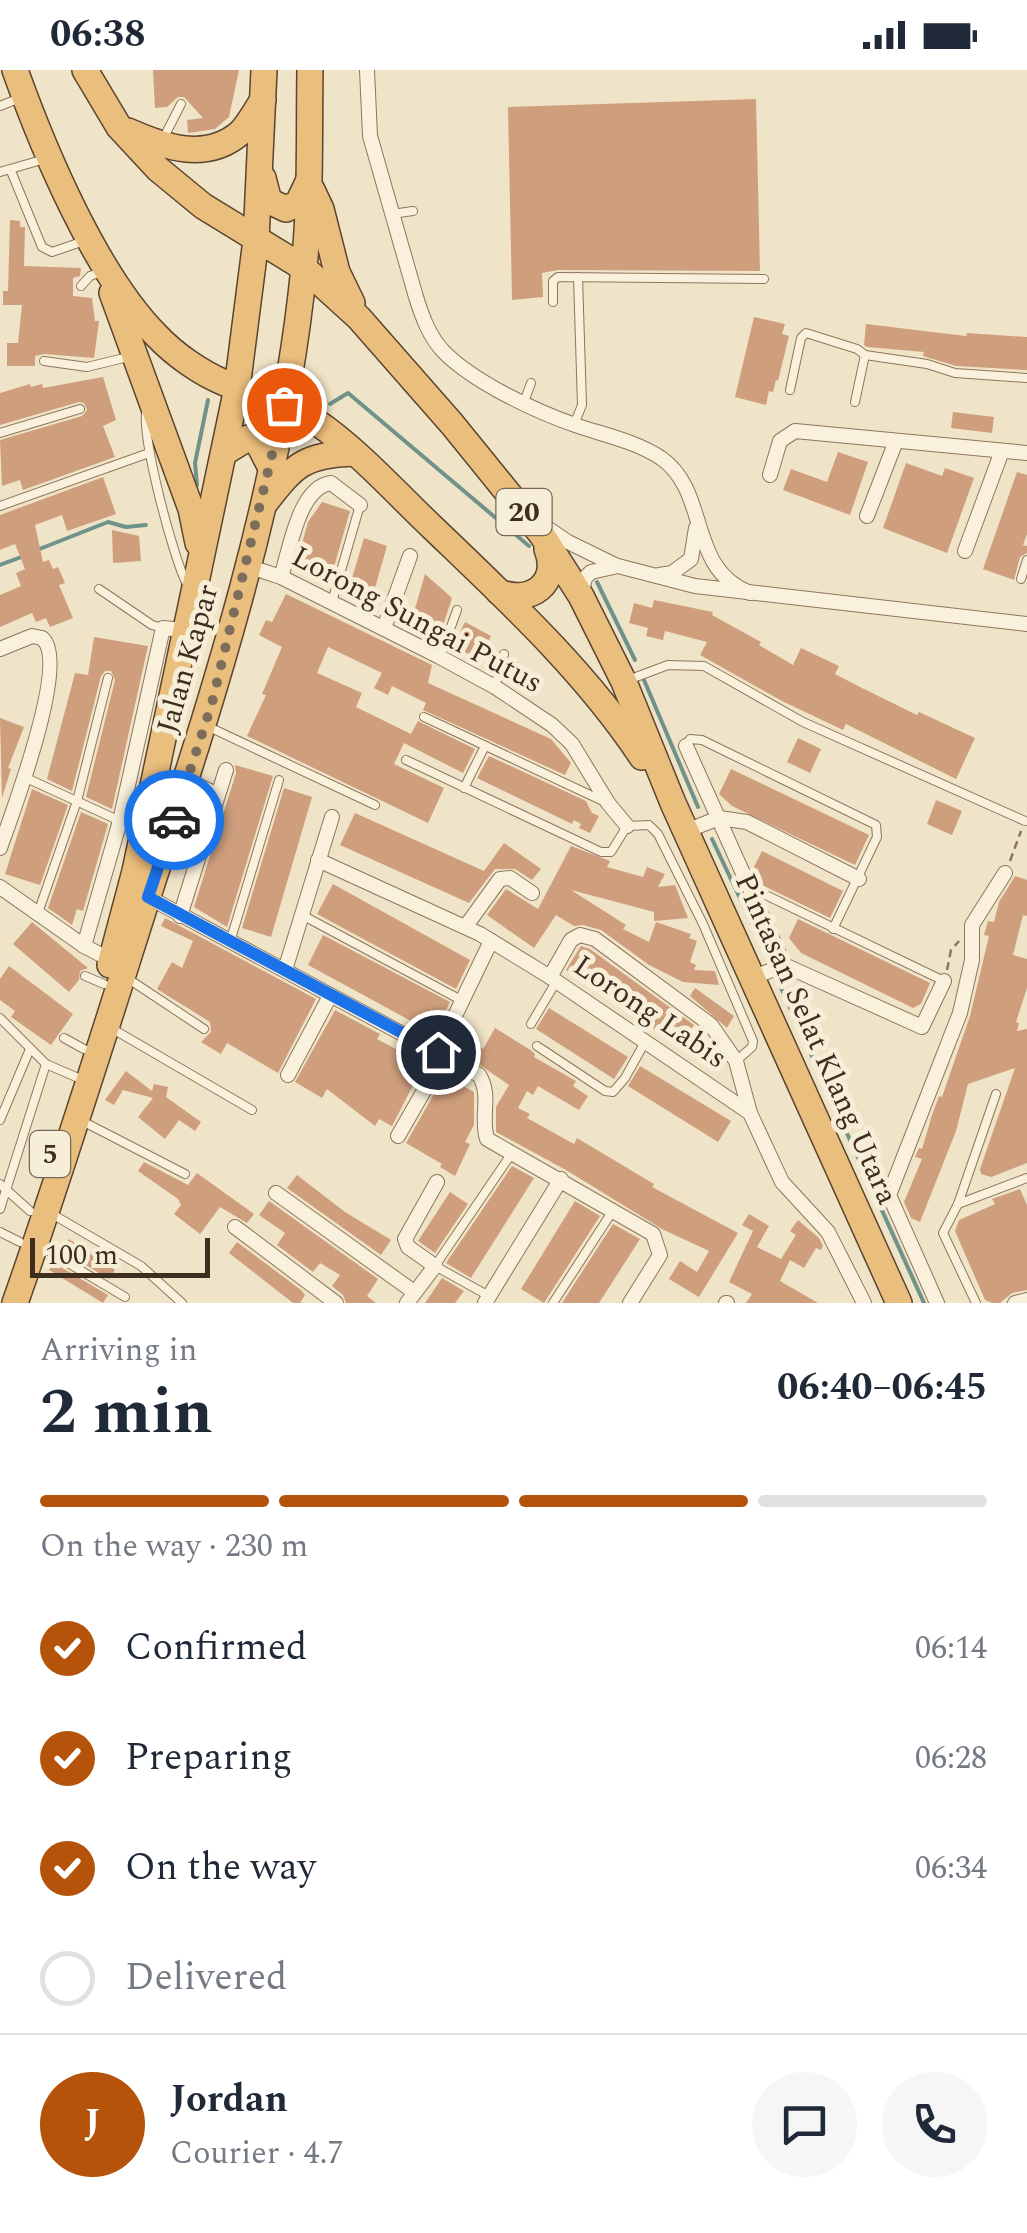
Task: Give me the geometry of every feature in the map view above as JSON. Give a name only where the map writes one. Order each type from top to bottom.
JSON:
[{"type":"highway","name":"Pintasan Selat Klang Utara","points":[[15,70],[12,101],[49,157],[104,267],[156,336],[185,360],[237,388],[284,405],[318,423],[354,452],[499,592],[613,712],[673,802]]},
{"type":"highway","name":"Pintasan Selat Klang Utara","points":[[85,70],[119,127],[158,169],[203,206],[304,268],[359,318],[542,535],[583,601],[624,682],[893,1300]]},
{"type":"highway","name":"Jalan Kapar","points":[[138,895],[173,629],[191,592],[237,388],[256,240],[264,70]]},
{"type":"highway","name":"Jalan Kapar","points":[[39,1211],[76,1077],[74,1044],[187,780],[248,566],[284,405],[304,268],[310,70]]},
{"type":"highway","points":[[119,127],[160,145],[190,150],[212,147],[242,132],[263,100]]},
{"type":"highway","points":[[261,158],[269,201],[277,207],[286,209],[298,203],[308,181]]},
{"type":"highway","points":[[308,181],[321,209],[337,272],[359,318]]},
{"type":"highway","points":[[104,267],[191,508],[200,553]]},
{"type":"highway","points":[[224,452],[248,438],[257,441],[270,466]]},
{"type":"highway","points":[[260,508],[289,472],[311,457],[354,452]]},
{"type":"highway","points":[[499,592],[512,597],[528,596],[548,581],[552,560],[542,535]]},
{"type":"highway","points":[[549,645],[540,626],[543,604],[550,596],[561,594],[583,601]]},
{"type":"highway","name":"Jalan Kapar","points":[[0,1297],[19,1238],[39,1211],[78,1119],[108,1025],[106,974]]},
{"type":"highway","name":"Jalan Kapar","points":[[15,1303],[19,1238]]},
{"type":"street","points":[[366,70],[370,136],[416,296],[433,336],[457,363],[523,404],[639,446],[664,460],[678,476],[716,568],[725,580],[750,593]]},
{"type":"street","points":[[770,475],[780,441],[794,431],[1027,453]]},
{"type":"street","points":[[868,516],[896,441]]},
{"type":"street","points":[[965,551],[1002,451]]},
{"type":"street","points":[[281,577],[307,494],[331,483],[360,505]]},
{"type":"street","points":[[522,510],[568,542],[618,566],[650,576],[750,593],[1027,624]]},
{"type":"street","points":[[650,576],[672,573],[691,559],[697,536],[695,512]]},
{"type":"street","points":[[384,628],[410,556]]},
{"type":"street","name":"Lorong Sungai Putus","points":[[248,566],[281,577],[440,657],[495,687],[565,734],[608,804],[627,826]]},
{"type":"street","points":[[583,601],[582,586],[591,572],[618,566]]},
{"type":"street","points":[[84,946],[173,629]]},
{"type":"street","points":[[0,649],[32,636],[42,638],[50,650],[45,705],[0,848]]},
{"type":"street","points":[[686,746],[784,966],[922,1027],[944,981]]},
{"type":"street","points":[[180,916],[226,770]]},
{"type":"street","points":[[187,780],[218,794]]},
{"type":"street","points":[[285,970],[332,817]]},
{"type":"street","points":[[686,830],[718,818],[746,822],[858,879]]},
{"type":"street","name":"Lorong Labis","points":[[318,860],[492,941],[750,1113]]},
{"type":"street","points":[[937,1303],[889,1195],[960,1014],[972,960],[972,925],[1005,873]]},
{"type":"street","points":[[466,926],[500,879],[510,878],[532,893]]},
{"type":"street","points":[[0,887],[84,946],[106,974]]},
{"type":"street","points":[[138,895],[479,1075],[486,1086],[482,1122],[486,1139],[561,1178],[653,1234],[660,1256],[630,1303]]},
{"type":"street","points":[[553,979],[572,940],[580,934],[594,939],[702,1017],[736,1060],[750,1113],[782,1182],[828,1232],[864,1303]]},
{"type":"street","points":[[398,1136],[433,1075],[438,1052],[492,941]]},
{"type":"street","points":[[752,978],[784,966]]},
{"type":"street","points":[[288,1075],[330,996]]},
{"type":"street","points":[[492,1301],[561,1178]]},
{"type":"street","points":[[276,1193],[410,1298],[435,1266],[408,1247],[405,1239],[437,1182]]},
{"type":"street","points":[[235,1227],[336,1303]]},
{"type":"street","points":[[1015,1303],[1027,1300]]},
{"type":"lane","points":[[160,145],[180,104]]},
{"type":"lane","points":[[0,172],[49,157]]},
{"type":"lane","points":[[11,171],[42,247],[52,252],[90,238]]},
{"type":"lane","points":[[392,214],[412,212]]},
{"type":"lane","points":[[81,286],[104,267]]},
{"type":"lane","points":[[574,425],[582,405],[578,277]]},
{"type":"lane","points":[[553,302],[554,278],[764,280]]},
{"type":"lane","points":[[790,390],[801,338],[806,333],[865,355],[927,364],[940,370],[1027,378]]},
{"type":"lane","points":[[44,361],[87,368],[134,354]]},
{"type":"lane","points":[[855,402],[865,355]]},
{"type":"lane","points":[[523,404],[530,383]]},
{"type":"lane","points":[[151,400],[144,417],[149,453],[183,576],[191,592]]},
{"type":"lane","points":[[0,433],[80,409]]},
{"type":"lane","points":[[0,495],[2,506],[149,453]]},
{"type":"lane","points":[[311,457],[323,484]]},
{"type":"lane","points":[[332,602],[360,505]]},
{"type":"lane","points":[[1021,578],[1027,560]]},
{"type":"lane","points":[[99,589],[152,625],[173,629]]},
{"type":"lane","points":[[440,657],[456,610]]},
{"type":"lane","points":[[495,687],[504,654]]},
{"type":"lane","points":[[624,682],[668,664],[704,666],[803,722],[1025,821]]},
{"type":"lane","points":[[38,913],[77,802],[108,678]]},
{"type":"lane","points":[[424,717],[608,804]]},
{"type":"lane","points":[[205,726],[230,734],[376,805]]},
{"type":"lane","points":[[686,746],[690,739],[702,740],[876,825],[877,837],[834,930]]},
{"type":"lane","points":[[464,788],[485,746]]},
{"type":"lane","points":[[406,760],[601,852],[611,852],[627,826],[649,825],[658,834],[704,924],[753,1041],[736,1060]]},
{"type":"lane","points":[[24,777],[120,822]]},
{"type":"lane","points":[[230,942],[279,780]]},
{"type":"lane","points":[[102,884],[138,895]]},
{"type":"lane","points":[[752,888],[944,981]]},
{"type":"lane","points":[[300,914],[461,1000]]},
{"type":"lane","points":[[106,974],[204,1029]]},
{"type":"lane","points":[[530,1024],[553,979]]},
{"type":"lane","points":[[0,1018],[46,1064],[76,1077]]},
{"type":"lane","points":[[108,1025],[252,1110]]},
{"type":"lane","points":[[537,1046],[613,1092],[644,1042]]},
{"type":"lane","points":[[0,1120],[30,1049]]},
{"type":"lane","points":[[0,1208],[3,1187],[46,1064]]},
{"type":"lane","points":[[976,1303],[943,1233],[958,1204],[996,1094]]},
{"type":"lane","points":[[78,1119],[184,1174]]},
{"type":"lane","points":[[492,1301],[435,1266],[512,1152]]},
{"type":"lane","points":[[958,1204],[1027,1178]]},
{"type":"lane","points":[[3,1187],[140,1266],[182,1303]]},
{"type":"lane","points":[[553,1303],[612,1212]]},
{"type":"lane","points":[[19,1238],[125,1297]]},
{"type":"path","points":[[1005,873],[1025,821]]},
{"type":"path","points":[[944,981],[951,950],[972,925]]},
{"type":"building","points":[[153,70],[239,70],[229,117],[215,129],[188,133],[187,120],[203,118],[184,97],[178,97],[167,107],[155,108]]},
{"type":"building","points":[[756,99],[760,271],[558,270],[542,273],[543,297],[512,300],[508,107]]},
{"type":"building","points":[[10,220],[20,221],[20,227],[25,227],[24,266],[81,268],[80,276],[73,278],[73,296],[92,298],[95,321],[99,321],[94,358],[44,354],[35,356],[35,366],[7,366],[7,343],[18,343],[22,305],[3,305],[3,291],[8,291]]},
{"type":"building","points":[[754,317],[785,324],[782,334],[789,336],[778,381],[773,392],[769,391],[766,405],[735,397]]},
{"type":"building","points":[[866,324],[966,336],[967,333],[1027,337],[1027,370],[956,366],[923,356],[924,352],[867,347]]},
{"type":"building","points":[[103,377],[116,420],[103,426],[115,457],[23,490],[20,480],[2,486],[0,440],[82,416],[87,410],[79,402],[0,425],[0,393],[30,384],[42,384],[43,388]]},
{"type":"building","points":[[953,412],[994,417],[992,433],[951,428]]},
{"type":"building","points":[[838,452],[868,462],[850,515],[783,490],[791,469],[827,482]]},
{"type":"building","points":[[906,463],[942,476],[945,468],[974,478],[947,553],[883,528]]},
{"type":"building","points":[[1017,472],[1027,475],[1027,534],[1023,545],[1027,546],[1027,553],[1020,557],[1014,580],[983,569]]},
{"type":"building","points":[[103,477],[116,514],[67,531],[62,515],[35,525],[43,562],[49,560],[53,569],[58,567],[65,583],[59,585],[73,618],[50,627],[46,618],[36,622],[32,613],[0,627],[0,595],[21,586],[16,573],[25,569],[15,544],[0,550],[0,515]]},
{"type":"building","points":[[322,502],[350,511],[330,581],[295,569],[308,522]]},
{"type":"building","points":[[112,530],[139,536],[141,561],[113,563]]},
{"type":"building","points":[[364,538],[387,546],[371,602],[347,595]]},
{"type":"building","points":[[425,574],[452,598],[440,635],[410,626]]},
{"type":"building","points":[[286,594],[432,665],[428,683],[551,739],[571,763],[565,775],[423,710],[426,703],[392,686],[388,695],[374,688],[382,673],[328,647],[317,673],[362,693],[356,707],[411,734],[418,721],[475,749],[463,773],[404,743],[394,764],[444,788],[428,823],[247,736],[282,647],[259,635],[266,620],[272,622]]},
{"type":"building","points":[[654,600],[713,612],[712,615],[793,665],[801,648],[839,666],[835,674],[862,688],[975,738],[956,779],[846,724],[843,730],[782,701],[700,655],[707,642],[665,631],[663,640],[646,636],[648,628],[629,623],[634,603],[652,608]]},
{"type":"building","points":[[465,622],[491,636],[479,660],[453,646]]},
{"type":"building","points":[[94,637],[148,646],[112,809],[86,797],[115,680],[111,671],[101,676],[72,791],[47,779],[75,673],[88,675]]},
{"type":"building","points":[[0,718],[24,727],[8,768],[11,769],[2,798]]},
{"type":"building","points":[[798,738],[821,749],[810,773],[787,762]]},
{"type":"building","points":[[489,756],[586,801],[592,813],[599,816],[590,833],[579,828],[581,824],[574,820],[572,824],[477,778]]},
{"type":"building","points":[[235,765],[273,776],[227,927],[194,907],[236,773]]},
{"type":"building","points":[[731,769],[869,835],[855,865],[732,806],[719,794]]},
{"type":"building","points":[[284,788],[312,797],[271,937],[242,928]]},
{"type":"building","points":[[32,789],[68,805],[40,885],[5,874]]},
{"type":"building","points":[[936,800],[962,811],[952,835],[927,824]]},
{"type":"building","points":[[81,812],[108,824],[83,911],[77,909],[72,925],[48,908]]},
{"type":"building","points":[[355,813],[484,871],[504,843],[541,869],[532,880],[515,869],[495,869],[469,903],[340,845]]},
{"type":"building","points":[[571,846],[610,861],[607,867],[643,877],[647,867],[665,874],[658,887],[675,885],[688,918],[654,921],[654,912],[571,890],[626,925],[623,929],[649,942],[656,922],[691,934],[689,938],[697,941],[690,962],[696,965],[694,970],[715,971],[719,985],[683,982],[649,965],[601,930],[574,926],[556,915],[534,948],[487,915],[506,889],[538,909]]},
{"type":"building","points":[[762,851],[843,891],[830,918],[762,885],[754,867]]},
{"type":"building","points":[[1015,876],[1027,880],[1027,916],[1023,915],[1013,955],[1027,959],[1027,988],[1016,1022],[1017,1031],[1027,1029],[1027,1163],[991,1177],[981,1174],[980,1169],[1015,1068],[968,1084],[956,1131],[920,1222],[911,1218],[904,1202],[922,1159],[915,1157],[922,1149],[970,1016],[989,936],[984,935],[988,921],[994,922],[999,902]]},
{"type":"building","points":[[333,884],[470,960],[456,989],[317,914]]},
{"type":"building","points":[[165,918],[316,999],[278,1073],[227,1043],[221,1054],[201,1042],[211,1032],[210,1022],[157,989],[172,962],[182,968],[193,941],[161,926]]},
{"type":"building","points":[[798,919],[930,983],[921,1004],[913,1008],[801,953],[789,938]]},
{"type":"building","points":[[32,922],[88,968],[80,971],[79,980],[69,992],[13,944]]},
{"type":"building","points":[[323,935],[450,1002],[435,1034],[308,965]]},
{"type":"building","points":[[581,946],[694,1025],[680,1046],[566,970]]},
{"type":"building","points":[[9,966],[73,1014],[51,1045],[11,1017],[15,1011],[0,1000],[0,979]]},
{"type":"building","points":[[695,988],[734,1016],[727,1028],[690,996]]},
{"type":"building","points":[[549,1008],[628,1057],[614,1079],[536,1029]]},
{"type":"building","points":[[335,1010],[380,1034],[377,1039],[424,1064],[392,1126],[379,1119],[375,1126],[327,1089],[322,1098],[295,1082]]},
{"type":"building","points":[[495,1028],[576,1081],[573,1086],[588,1096],[579,1110],[538,1086],[533,1095],[527,1091],[518,1108],[530,1114],[527,1118],[574,1144],[577,1138],[654,1184],[652,1187],[738,1233],[699,1297],[669,1279],[680,1261],[697,1272],[709,1251],[662,1229],[496,1132],[496,1107],[509,1085],[467,1056],[475,1056],[480,1047],[483,1049]]},
{"type":"building","points":[[640,1066],[731,1121],[718,1142],[628,1086]]},
{"type":"building","points":[[445,1069],[466,1080],[463,1086],[474,1092],[474,1125],[465,1142],[470,1144],[455,1176],[406,1143]]},
{"type":"building","points":[[126,1071],[152,1091],[154,1084],[168,1087],[166,1097],[201,1122],[195,1131],[179,1120],[165,1139],[138,1117],[153,1098],[123,1090],[114,1105],[105,1100]]},
{"type":"building","points":[[144,1162],[188,1185],[197,1173],[254,1214],[247,1223],[220,1207],[200,1234],[174,1214],[181,1205],[178,1199],[138,1171]]},
{"type":"building","points":[[512,1166],[534,1178],[471,1278],[446,1263]]},
{"type":"building","points":[[297,1175],[345,1212],[391,1240],[381,1255],[287,1188]]},
{"type":"building","points":[[1020,1189],[1027,1205],[1027,1290],[992,1303],[985,1300],[955,1231],[959,1220],[995,1204],[992,1199]]},
{"type":"building","points":[[450,1192],[468,1204],[435,1253],[418,1241]]},
{"type":"building","points":[[269,1201],[378,1279],[367,1296],[376,1303],[346,1303],[332,1286],[340,1275],[320,1263],[313,1272],[277,1245],[285,1233],[259,1215]]},
{"type":"building","points":[[575,1201],[600,1216],[544,1303],[521,1289]]},
{"type":"building","points":[[749,1214],[769,1226],[757,1247],[781,1259],[796,1235],[790,1231],[798,1220],[819,1238],[821,1250],[816,1248],[804,1268],[790,1260],[780,1281],[818,1303],[746,1303],[752,1294],[729,1282],[753,1231],[742,1225]]},
{"type":"building","points":[[613,1224],[640,1239],[599,1303],[562,1303]]},
{"type":"building","points":[[69,1239],[115,1270],[109,1279],[61,1250]]},
{"type":"building","points":[[237,1242],[301,1290],[305,1295],[300,1303],[293,1303],[229,1253]]},
{"type":"building","points":[[54,1263],[108,1295],[103,1303],[49,1270]]},
{"type":"building","points":[[442,1278],[464,1291],[455,1303],[425,1303]]},
{"type":"waterway","points":[[330,404],[348,393],[529,546]]},
{"type":"waterway","points":[[194,487],[208,400]]},
{"type":"waterway","points":[[291,437],[300,428]]},
{"type":"waterway","points":[[37,550],[108,522],[126,527],[146,525]]},
{"type":"waterway","points":[[0,565],[24,556]]},
{"type":"waterway","points":[[597,582],[635,660]]},
{"type":"waterway","points":[[644,680],[698,807]]},
{"type":"waterway","points":[[712,839],[764,949]]},
{"type":"waterway","points":[[777,979],[924,1303]]},
{"type":"way so far","points":[[174,820],[212,703],[284,405]]},
{"type":"route","points":[[174,820],[148,897],[438,1052]]}]
